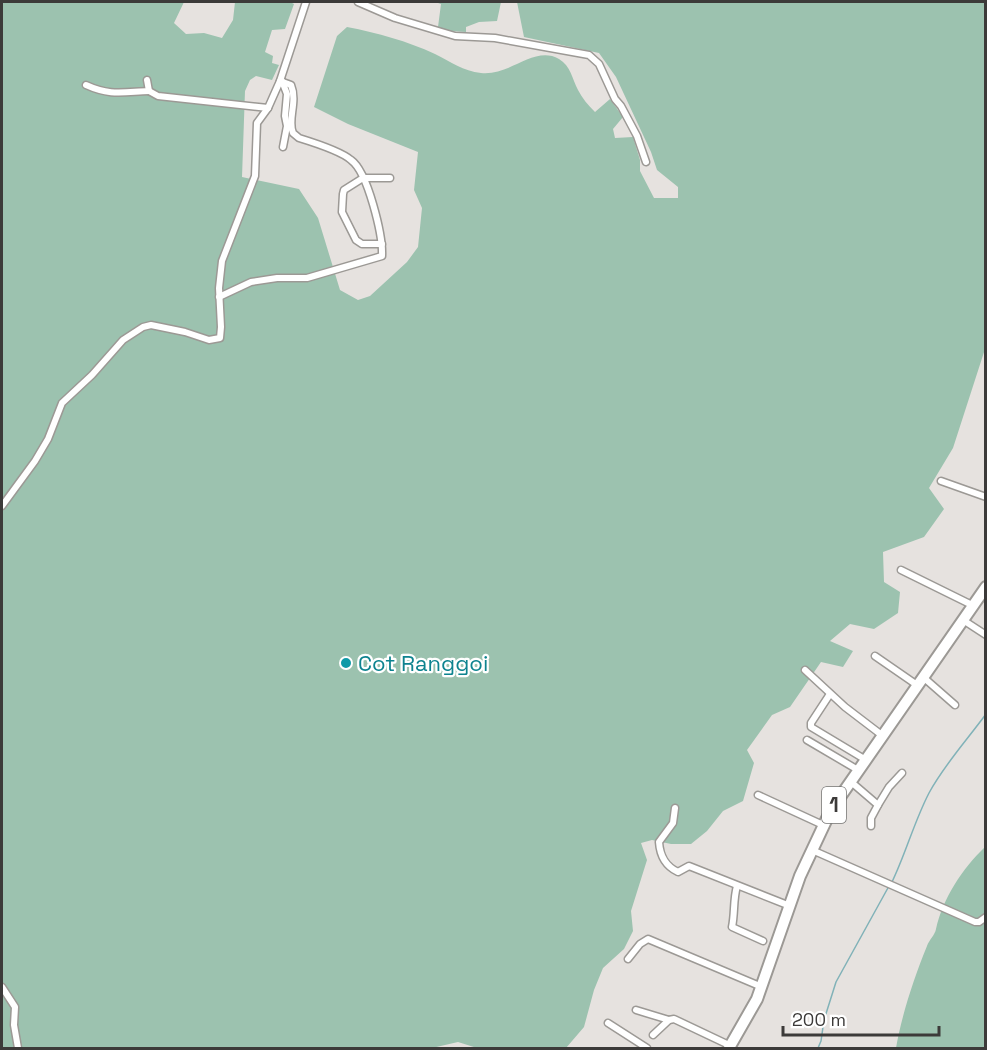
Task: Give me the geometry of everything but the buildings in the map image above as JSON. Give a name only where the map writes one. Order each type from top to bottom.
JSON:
[{"type":"highway","name":"1","points":[[730,1047],[746,1023],[762,987],[811,850],[823,825],[850,781],[986,588]]},
{"type":"street","points":[[2,506],[48,439],[62,403],[92,375],[115,347],[138,329],[151,325],[209,340],[216,340],[221,333],[219,297],[222,261],[255,176],[257,123],[268,108],[281,81],[306,2]]},
{"type":"street","points":[[358,2],[395,18],[455,36],[495,38],[589,55],[599,64],[615,99],[637,136],[646,162]]},
{"type":"street","points":[[147,80],[148,91]]},
{"type":"street","points":[[281,81],[286,94],[287,126],[283,147]]},
{"type":"street","points":[[219,297],[251,282],[277,278],[307,278],[364,260],[380,258],[382,244],[372,203],[360,169],[349,158],[293,133],[291,124],[294,109],[293,90],[291,85],[281,81]]},
{"type":"street","points":[[86,85],[111,93],[148,91],[158,96],[268,108]]},
{"type":"street","points":[[382,244],[362,244],[356,240],[342,212],[344,190],[363,178],[390,178]]},
{"type":"street","points":[[941,481],[986,497]]},
{"type":"street","points":[[901,570],[972,605]]},
{"type":"street","points":[[962,620],[986,635]]},
{"type":"street","points":[[875,656],[920,681],[955,705]]},
{"type":"street","points":[[805,670],[858,719],[883,736]]},
{"type":"street","points":[[830,694],[811,723],[811,727],[866,760]]},
{"type":"street","points":[[807,740],[858,770]]},
{"type":"street","points":[[871,826],[878,805],[889,787],[902,773]]},
{"type":"street","points":[[850,781],[878,805]]},
{"type":"street","points":[[758,795],[823,825]]},
{"type":"street","points":[[675,808],[673,823],[660,842],[660,852],[666,864],[678,872],[689,866],[790,906]]},
{"type":"street","points":[[811,850],[975,921],[981,921],[986,917]]},
{"type":"street","points":[[737,886],[733,898],[735,912],[732,927],[763,941]]},
{"type":"street","points":[[628,959],[640,944],[648,939],[762,987]]},
{"type":"street","points":[[2,987],[16,1011],[14,1025],[18,1048]]},
{"type":"street","points":[[636,1010],[669,1020],[680,1020],[730,1047]]},
{"type":"street","points":[[653,1035],[669,1020]]},
{"type":"street","points":[[608,1023],[647,1048]]},
{"type":"green space","points":[[2,2],[184,2],[174,23],[186,34],[204,33],[222,38],[233,20],[235,2],[290,2],[294,4],[285,29],[272,30],[265,52],[273,56],[272,63],[279,65],[272,80],[256,76],[250,80],[245,91],[242,177],[299,189],[318,218],[340,290],[358,300],[370,296],[407,262],[418,247],[422,208],[414,190],[418,152],[348,124],[314,107],[337,36],[347,27],[403,41],[463,68],[481,73],[492,73],[540,56],[559,59],[571,73],[581,96],[595,112],[610,99],[623,117],[613,129],[615,138],[633,137],[640,160],[640,171],[654,198],[678,198],[678,187],[657,170],[616,77],[599,53],[524,37],[517,2],[985,2],[985,349],[953,448],[929,488],[944,509],[924,537],[883,552],[884,582],[900,592],[898,613],[874,629],[850,624],[830,641],[853,651],[843,667],[821,662],[790,707],[772,715],[747,750],[754,763],[743,801],[723,811],[707,831],[691,844],[671,844],[652,840],[641,843],[647,860],[631,911],[633,931],[624,949],[603,968],[594,990],[584,1027],[566,1048],[477,1048],[458,1042],[432,1048],[2,1048]]},
{"type":"green space","points":[[435,2],[501,2],[497,21],[479,22],[466,27],[466,32],[438,27],[441,4]]},
{"type":"green space","points":[[985,847],[985,1048],[896,1048],[913,983],[943,906],[961,874]]},
{"type":"waterway","points":[[892,882],[929,793],[986,714]]},
{"type":"waterway","points":[[818,1048],[836,982],[889,886]]},
{"type":"place","name":"Cot Ranggoi","points":[[346,663]]}]
